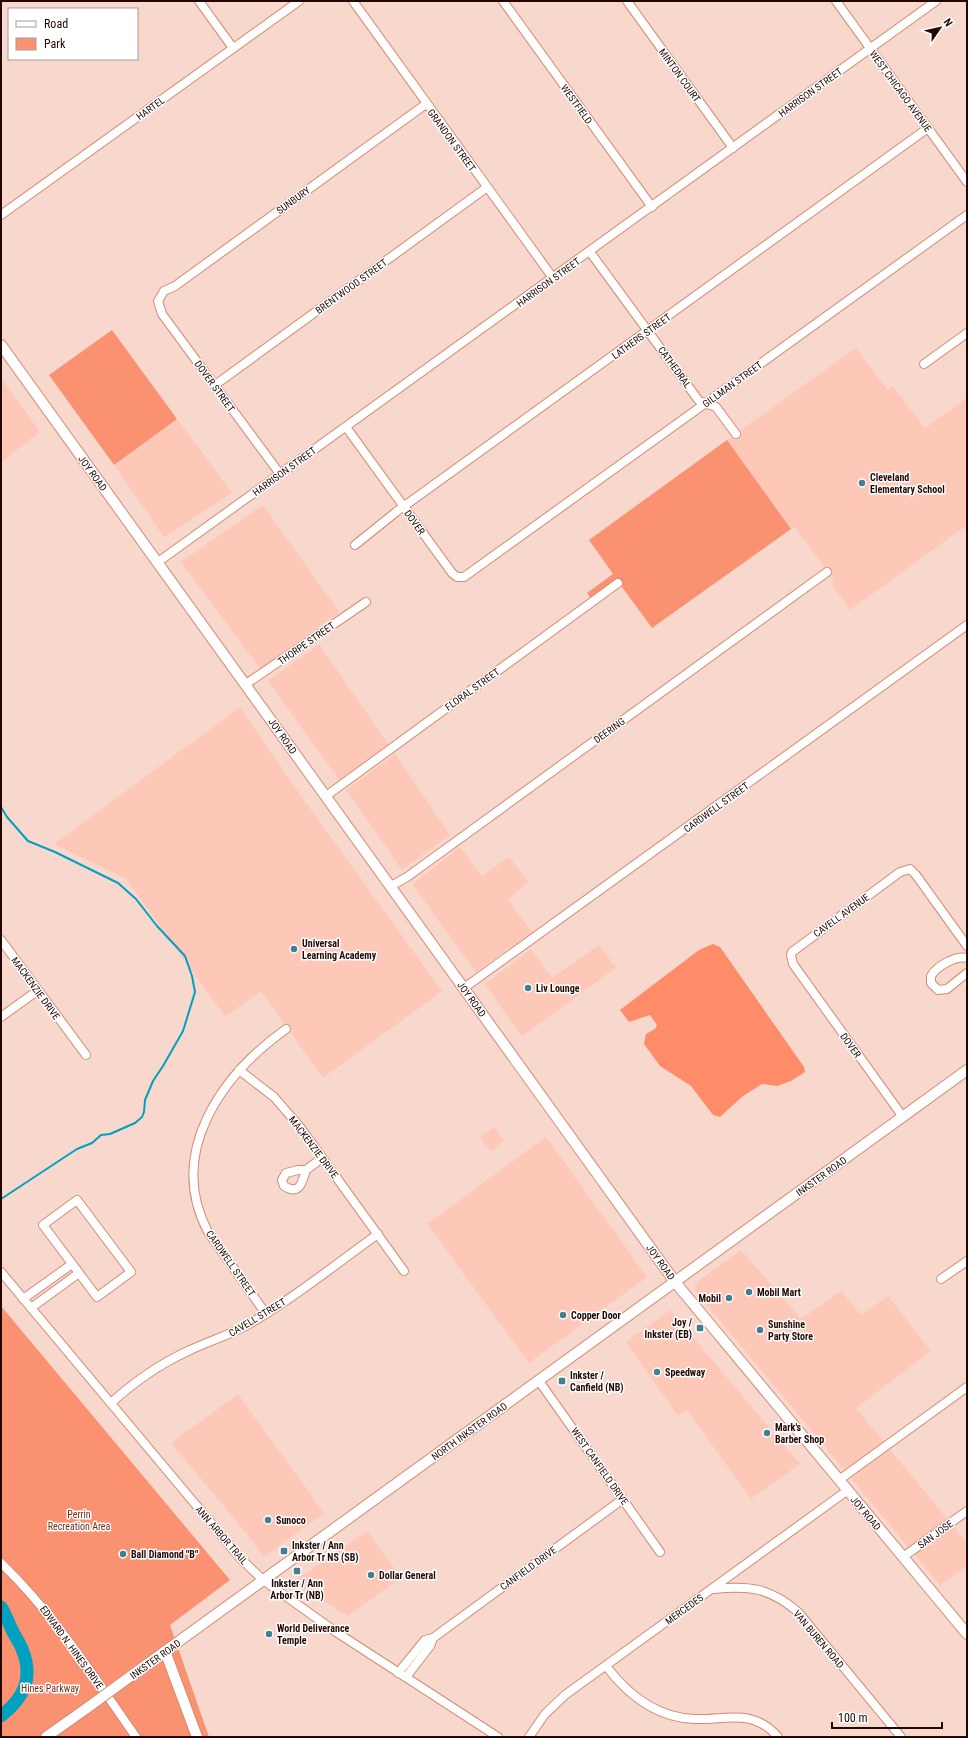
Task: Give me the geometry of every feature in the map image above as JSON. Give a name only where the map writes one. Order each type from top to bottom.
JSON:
[{"type":"main road","name":"JOY ROAD","points":[[1,345],[675,1282],[903,1557],[965,1627]]},
{"type":"main road","name":"INKSTER ROAD","points":[[675,1282],[967,1070]]},
{"type":"main road","name":"NORTH INKSTER ROAD","points":[[263,1580],[675,1282]]},
{"type":"main road","name":"INKSTER ROAD","points":[[46,1737],[263,1580]]},
{"type":"main road","points":[[165,1651],[197,1737]]},
{"type":"street","points":[[199,1],[233,48]]},
{"type":"street","name":"HARTEL","points":[[1,215],[298,1]]},
{"type":"street","name":"GRANDON STREET","points":[[353,1],[486,188],[553,278]]},
{"type":"street","name":"WESTFIELD","points":[[503,1],[652,207]]},
{"type":"street","name":"MINTON COURT","points":[[627,1],[733,148]]},
{"type":"street","name":"WEST CHICAGO AVENUE","points":[[836,1],[967,182]]},
{"type":"street","name":"HARRISON STREET","points":[[158,562],[590,252],[936,1]]},
{"type":"street","name":"SUNBURY","points":[[160,296],[164,291],[175,286],[426,104]]},
{"type":"street","name":"LATHERS STREET","points":[[355,545],[403,506],[928,128]]},
{"type":"street","name":"BRENTWOOD STREET","points":[[215,385],[486,188]]},
{"type":"street","name":"GILLMAN STREET","points":[[497,554],[967,215]]},
{"type":"street","name":"CATHEDRAL","points":[[590,252],[699,401],[716,407],[736,434]]},
{"type":"street","name":"DOVER STREET","points":[[160,296],[158,301],[162,314],[280,474]]},
{"type":"street","points":[[924,364],[967,333]]},
{"type":"street","name":"DOVER","points":[[346,427],[452,573],[458,577],[467,576],[497,554]]},
{"type":"street","name":"DEERING","points":[[391,886],[413,872],[827,572]]},
{"type":"street","name":"FLORAL STREET","points":[[326,796],[618,583]]},
{"type":"street","name":"THORPE STREET","points":[[246,684],[366,602]]},
{"type":"street","name":"CARDWELL STREET","points":[[464,988],[967,625]]},
{"type":"street","name":"CAVELL AVENUE","points":[[799,973],[792,961],[791,955],[795,948],[900,872],[910,869],[916,875],[967,946]]},
{"type":"street","name":"MACKENZIE DRIVE","points":[[1,940],[37,991],[86,1055]]},
{"type":"street","points":[[967,958],[961,956],[936,970],[931,976],[932,983],[938,990],[945,990],[967,973]]},
{"type":"street","name":"DOVER","points":[[799,973],[903,1117]]},
{"type":"street","points":[[1,1017],[37,991]]},
{"type":"street","name":"CARDWELL STREET","points":[[266,1314],[208,1232],[198,1209],[193,1190],[194,1158],[201,1130],[219,1096],[239,1070],[262,1047],[286,1029]]},
{"type":"street","name":"MACKENZIE DRIVE","points":[[239,1070],[263,1088],[284,1108],[300,1127],[404,1271]]},
{"type":"street","points":[[306,1170],[322,1158]]},
{"type":"street","points":[[78,1200],[131,1272],[97,1297],[72,1264],[43,1225],[78,1200]]},
{"type":"street","name":"CAVELL STREET","points":[[110,1403],[134,1383],[162,1364],[189,1350],[234,1332],[266,1314],[378,1234]]},
{"type":"street","points":[[941,1279],[967,1261]]},
{"type":"street","points":[[23,1299],[72,1264]]},
{"type":"street","name":"ANN ARBOR TRAIL","points":[[1,1272],[242,1560],[263,1580],[336,1632],[498,1737]]},
{"type":"street","points":[[31,1308],[79,1273]]},
{"type":"street","name":"WEST CANFIELD DRIVE","points":[[539,1381],[660,1552]]},
{"type":"street","points":[[839,1480],[967,1387]]},
{"type":"street","name":"MERCEDES","points":[[529,1737],[538,1722],[552,1706],[848,1490]]},
{"type":"street","name":"CANFIELD DRIVE","points":[[402,1675],[430,1646],[433,1638],[623,1499]]},
{"type":"street","name":"SAN JOSE","points":[[903,1557],[967,1511]]},
{"type":"street","name":"EDWARD N. HINES DRIVE","points":[[1,1563],[23,1584],[63,1633],[136,1737]]},
{"type":"street","name":"VAN BUREN ROAD","points":[[712,1589],[739,1586],[762,1590],[780,1598],[798,1612],[901,1737]]},
{"type":"street","points":[[606,1666],[618,1682],[631,1695],[662,1713],[694,1720],[742,1717],[760,1723],[778,1737]]},
{"type":"shaded area","name":"Cleveland Elementary School","points":[[856,348],[888,390],[893,386],[925,428],[967,398],[967,525],[850,610],[831,583],[834,581],[795,527],[791,529],[727,440]]},
{"type":"shaded area","points":[[1,378],[40,432],[1,462]]},
{"type":"shaded area","points":[[177,419],[232,493],[164,537],[114,465]]},
{"type":"shaded area","points":[[263,505],[339,612],[260,669],[181,562]]},
{"type":"shaded area","points":[[319,644],[388,744],[339,780],[268,681]]},
{"type":"shaded area","name":"Universal Learning Academy","points":[[240,707],[301,796],[442,991],[323,1078],[261,991],[225,1017],[126,879],[54,844]]},
{"type":"shaded area","points":[[395,754],[450,835],[402,870],[346,790]]},
{"type":"shaded area","points":[[460,847],[482,876],[509,857],[529,882],[508,899],[532,932],[476,972],[412,884]]},
{"type":"shaded area","points":[[713,944],[720,947],[804,1067],[805,1072],[791,1081],[777,1086],[762,1084],[743,1096],[720,1117],[713,1115],[691,1086],[660,1066],[644,1044],[646,1034],[655,1029],[657,1025],[650,1015],[629,1022],[620,1010],[699,950]]},
{"type":"shaded area","points":[[599,945],[616,968],[522,1036],[485,984],[531,949],[552,978]]},
{"type":"shaded area","points":[[494,1127],[504,1141],[491,1151],[480,1137]]},
{"type":"shaded area","points":[[546,1137],[647,1277],[529,1363],[427,1224]]},
{"type":"shaded area","points":[[741,1250],[801,1319],[841,1291],[861,1315],[888,1296],[931,1351],[856,1408],[967,1543],[967,1566],[940,1585],[696,1292],[695,1283]]},
{"type":"shaded area","points":[[670,1310],[800,1464],[751,1499],[687,1410],[678,1416],[626,1342]]},
{"type":"shaded area","points":[[238,1394],[324,1513],[264,1557],[242,1528],[171,1443]]},
{"type":"shaded area","points":[[367,1531],[401,1578],[348,1616],[293,1582]]},
{"type":"green space","points":[[112,330],[177,419],[114,465],[49,375]]},
{"type":"green space","points":[[727,440],[791,529],[652,628],[619,583],[593,601],[587,593],[613,574],[589,540]]},
{"type":"green space","name":"Perrin Recreation Area","points":[[1,1306],[230,1580],[170,1625],[209,1737],[1,1737]]},
{"type":"waterway","points":[[1,807],[7,817],[28,841],[55,852],[118,883],[136,899],[157,926],[185,956],[192,976],[195,992],[183,1031],[153,1081],[145,1100],[142,1117],[135,1123],[110,1134],[101,1135],[92,1143],[77,1149],[1,1199]]},
{"type":"waterway","points":[[1,1607],[21,1647],[27,1669],[25,1687],[21,1695],[16,1702],[1,1716]]},
{"type":"place","name":"Cleveland Elementary School","points":[[862,483]]},
{"type":"place","name":"Universal Learning Academy","points":[[294,949]]},
{"type":"place","name":"Liv Lounge","points":[[528,988]]},
{"type":"place","name":"Mobil Mart","points":[[749,1292]]},
{"type":"place","name":"Mobil","points":[[729,1298]]},
{"type":"place","name":"Copper Door","points":[[563,1315]]},
{"type":"place","name":"Joy / Inkster (EB)","points":[[700,1328]]},
{"type":"place","name":"Sunshine Party Store","points":[[760,1330]]},
{"type":"place","name":"Speedway","points":[[657,1372]]},
{"type":"place","name":"Inkster / Canfield (NB)","points":[[562,1381]]},
{"type":"place","name":"Mark's Barber Shop","points":[[767,1433]]},
{"type":"place","name":"Sunoco","points":[[268,1520]]},
{"type":"place","name":"Inkster / Ann Arbor Tr NS (SB)","points":[[284,1551]]},
{"type":"place","name":"Ball Diamond \"B\"","points":[[123,1554]]},
{"type":"place","name":"Inkster / Ann Arbor Tr (NB)","points":[[297,1571]]},
{"type":"place","name":"Dollar General","points":[[371,1575]]},
{"type":"place","name":"World Deliverance Temple","points":[[269,1634]]},
{"type":"park label","name":"Hines Parkway","points":[[50,1688]]}]
